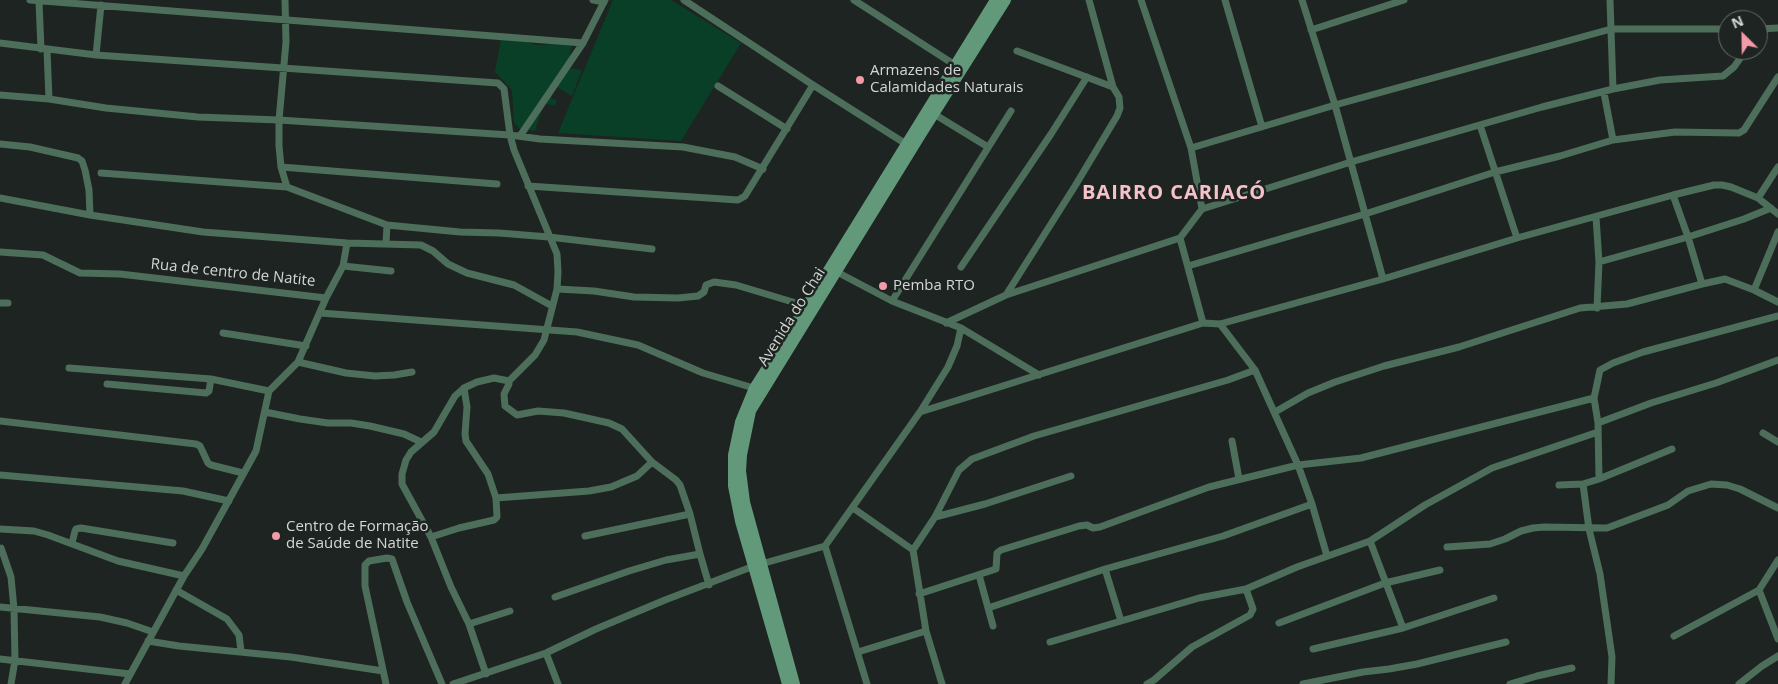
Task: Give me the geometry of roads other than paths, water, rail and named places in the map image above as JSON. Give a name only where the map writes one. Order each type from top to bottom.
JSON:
[{"type":"main road","name":"Avenida do Chai","points":[[787,684],[745,502],[741,471],[747,424],[758,389],[806,306],[995,0]]},
{"type":"main road","name":"Avenida do Chai","points":[[758,389],[837,272],[1006,0]]},
{"type":"main road","name":"Avenida do Chai","points":[[758,565],[795,684]]},
{"type":"street","points":[[30,0],[583,44]]},
{"type":"street","points":[[286,0],[287,20],[279,120],[279,146],[281,167],[287,187]]},
{"type":"street","points":[[520,136],[583,44],[604,1],[593,0]]},
{"type":"street","points":[[684,0],[906,144]]},
{"type":"street","points":[[854,0],[956,65]]},
{"type":"street","points":[[1006,295],[1117,116],[1120,108],[1119,97],[1113,87],[1089,0]]},
{"type":"street","points":[[1141,0],[1191,148],[1202,209]]},
{"type":"street","points":[[1224,0],[1262,126]]},
{"type":"street","points":[[1302,0],[1335,105],[1384,279]]},
{"type":"street","points":[[1311,30],[1404,0]]},
{"type":"street","points":[[1610,0],[1613,89]]},
{"type":"street","points":[[39,2],[49,99]]},
{"type":"street","points":[[96,55],[101,5]]},
{"type":"street","points":[[1191,148],[1335,105],[1611,29],[1718,29]]},
{"type":"street","points":[[0,43],[96,55],[498,83],[504,89],[510,135],[528,186],[557,254],[558,272],[557,289],[544,340],[535,355],[509,380],[504,400],[509,410],[517,415],[538,411],[555,412],[592,418],[616,425],[622,430],[652,462],[680,485],[690,514],[708,585]]},
{"type":"street","points":[[1017,51],[1113,87]]},
{"type":"street","points":[[946,323],[1006,295],[1180,238],[1202,209],[1351,162],[1613,89],[1660,80],[1723,76],[1739,60]]},
{"type":"street","points":[[961,267],[1051,134],[1087,77]]},
{"type":"street","points":[[1188,266],[1365,214],[1496,172],[1613,140],[1675,132],[1739,134],[1744,130],[1778,78]]},
{"type":"street","points":[[528,186],[735,200],[745,196],[813,85]]},
{"type":"street","points":[[718,86],[786,129]]},
{"type":"street","points":[[1604,93],[1613,140]]},
{"type":"street","points":[[0,95],[189,116],[279,120],[510,135],[540,139],[683,147],[736,158],[763,169]]},
{"type":"street","points":[[892,301],[1011,110]]},
{"type":"street","points":[[934,114],[988,147]]},
{"type":"street","points":[[1480,125],[1517,238]]},
{"type":"street","points":[[0,144],[30,146],[78,158],[82,161],[88,183],[90,215]]},
{"type":"street","points":[[281,167],[497,184]]},
{"type":"street","points":[[1758,198],[1778,167]]},
{"type":"street","points":[[100,173],[287,187],[387,225],[460,232],[499,233],[652,249]]},
{"type":"street","points":[[920,412],[1203,323],[1220,324],[1384,279],[1517,238],[1673,195],[1722,185],[1758,198],[1778,214]]},
{"type":"street","points":[[1673,195],[1702,284]]},
{"type":"street","points":[[0,198],[90,215],[203,232],[347,243],[421,245],[448,264],[467,273],[514,285],[552,306]]},
{"type":"street","points":[[1599,262],[1688,238],[1771,208]]},
{"type":"street","points":[[1596,217],[1599,262],[1598,308]]},
{"type":"street","points":[[386,243],[387,225]]},
{"type":"street","points":[[1754,290],[1778,232]]},
{"type":"street","points":[[1180,238],[1203,323]]},
{"type":"street","points":[[326,298],[343,266],[347,243]]},
{"type":"street","name":"Rua de centro de Natite","points":[[0,252],[43,255],[80,274],[120,274],[326,298],[298,362],[269,391]]},
{"type":"street","points":[[343,266],[391,271]]},
{"type":"street","points":[[837,272],[892,301],[961,328],[1039,376]]},
{"type":"street","points":[[1275,412],[1308,393],[1384,366],[1459,347],[1574,310],[1627,304],[1725,279],[1778,302]]},
{"type":"street","points":[[557,289],[594,291],[634,297],[678,298],[698,296],[704,292],[706,285],[714,282],[736,286],[806,306]]},
{"type":"street","points":[[320,314],[547,329],[602,336],[638,345],[703,373],[758,389]]},
{"type":"street","points":[[1599,479],[1598,423],[1594,398],[1600,370],[1643,352],[1778,316]]},
{"type":"street","points":[[1220,324],[1255,370],[1275,412],[1279,425],[1298,465],[1328,556]]},
{"type":"street","points":[[453,684],[546,653],[648,607],[758,565],[825,546],[920,412],[948,367],[957,346],[961,328]]},
{"type":"street","points":[[223,333],[306,346]]},
{"type":"street","points":[[1598,423],[1651,403],[1716,384],[1778,360]]},
{"type":"street","points":[[298,362],[346,373],[375,376],[412,372]]},
{"type":"street","points":[[69,368],[211,379],[269,391],[256,450],[202,549],[152,632],[125,684]]},
{"type":"street","points":[[942,684],[926,631],[912,550],[935,517],[959,470],[972,459],[1034,436],[1228,380],[1255,370]]},
{"type":"street","points":[[486,674],[469,624],[451,587],[431,537],[402,484],[402,474],[406,460],[411,452],[434,432],[455,396],[464,388],[477,382],[494,378],[509,380]]},
{"type":"street","points":[[107,384],[206,393],[209,391],[211,379]]},
{"type":"street","points":[[431,537],[494,520],[497,514],[496,498],[488,474],[466,441],[467,407],[464,388]]},
{"type":"street","points":[[919,594],[996,568],[999,550],[1079,526],[1100,527],[1182,496],[1239,479],[1298,465],[1360,458],[1594,398]]},
{"type":"street","points":[[264,412],[300,420],[370,426],[404,434],[421,442]]},
{"type":"street","points":[[0,421],[196,444],[200,446],[208,463],[211,465],[243,473]]},
{"type":"street","points":[[1050,642],[1199,598],[1246,589],[1298,566],[1370,541],[1425,505],[1492,468],[1598,432]]},
{"type":"street","points":[[1763,433],[1778,442]]},
{"type":"street","points":[[1232,441],[1239,479]]},
{"type":"street","points":[[1559,485],[1583,484],[1599,479],[1672,449]]},
{"type":"street","points":[[496,498],[589,491],[611,487],[637,476],[652,462]]},
{"type":"street","points":[[0,475],[183,491],[229,501]]},
{"type":"street","points":[[935,517],[985,504],[1071,476]]},
{"type":"street","points":[[1583,484],[1589,529],[1600,574],[1612,657],[1611,684]]},
{"type":"street","points":[[1447,547],[1490,544],[1533,528],[1607,528],[1668,505],[1688,491],[1712,484],[1734,487],[1778,508]]},
{"type":"street","points":[[988,608],[1105,569],[1223,536],[1312,504]]},
{"type":"street","points":[[853,508],[912,550]]},
{"type":"street","points":[[585,536],[690,514]]},
{"type":"street","points":[[72,543],[76,529],[81,528],[173,543]]},
{"type":"street","points":[[0,529],[34,531],[118,561],[184,576]]},
{"type":"street","points":[[1370,541],[1403,628]]},
{"type":"street","points":[[0,546],[11,577],[14,609],[15,660],[11,684]]},
{"type":"street","points":[[825,546],[867,684]]},
{"type":"street","points":[[554,596],[666,560],[700,554]]},
{"type":"street","points":[[386,684],[365,586],[365,565],[369,561],[390,558],[442,684]]},
{"type":"street","points":[[1674,636],[1759,590],[1778,560]]},
{"type":"street","points":[[1105,569],[1121,622]]},
{"type":"street","points":[[1279,624],[1385,583],[1440,570]]},
{"type":"street","points":[[979,575],[992,626]]},
{"type":"street","points":[[1147,684],[1192,647],[1250,615],[1253,609],[1246,589]]},
{"type":"street","points":[[176,590],[227,619],[239,635],[241,651]]},
{"type":"street","points":[[1759,590],[1778,640]]},
{"type":"street","points":[[1313,649],[1403,628],[1494,598]]},
{"type":"street","points":[[0,607],[100,617],[127,623],[152,632]]},
{"type":"street","points":[[469,624],[510,611]]},
{"type":"street","points":[[858,652],[926,631]]},
{"type":"street","points":[[148,641],[178,646],[292,657],[383,672]]},
{"type":"street","points":[[1303,684],[1417,664],[1506,642]]},
{"type":"street","points":[[546,653],[558,684]]},
{"type":"street","points":[[1739,684],[1778,656]]},
{"type":"street","points":[[0,658],[130,674]]},
{"type":"street","points":[[1510,684],[1572,668]]},
{"type":"place","name":"Armazens de Calamidades Naturais","points":[[860,80]]},
{"type":"place","name":"Pemba RTO","points":[[883,286]]},
{"type":"place","name":"Centro de Formação de Saúde de Natite","points":[[276,536]]},
{"type":"district","name":"BAIRRO CARIACÓ","points":[[1174,193]]}]
